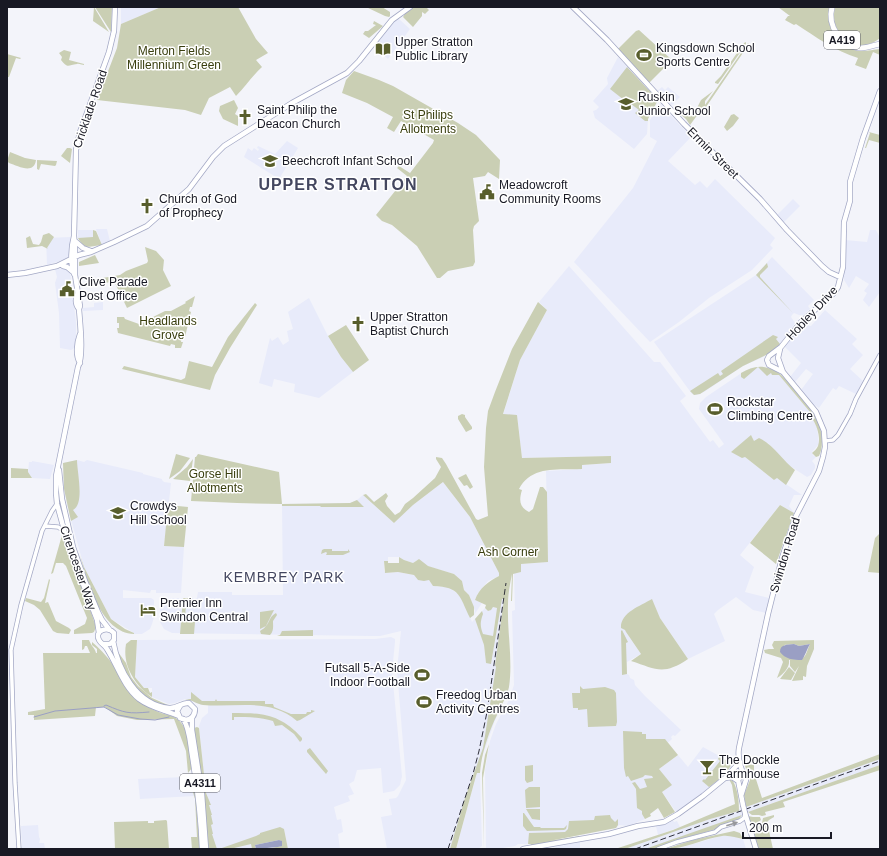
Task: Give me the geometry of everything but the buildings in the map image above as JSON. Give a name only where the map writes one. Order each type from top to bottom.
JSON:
[{"type":"highway","name":"A419","points":[[832,7],[832,25],[837,35],[843,41],[860,48],[870,47],[879,43]]},
{"type":"main road","name":"Cricklade Road","points":[[57,504],[56,479],[80,363],[77,356],[80,334],[79,309],[76,306],[77,295],[74,260],[76,150],[80,132],[109,52],[114,31],[115,7]]},
{"type":"main road","points":[[63,266],[91,251],[121,239],[151,223],[189,189],[213,157],[229,141],[311,92],[347,73],[387,25],[410,7]]},
{"type":"main road","name":"Ermin Street","points":[[573,7],[610,43],[642,79],[760,200],[799,243],[826,270],[840,277]]},
{"type":"main road","name":"Hobley Drive","points":[[772,355],[781,347],[801,322],[836,291],[839,284],[843,265],[844,222],[850,201],[850,182],[864,133],[880,91]]},
{"type":"main road","points":[[74,238],[83,248],[91,251]]},
{"type":"main road","points":[[7,275],[25,273],[57,266],[74,260]]},
{"type":"main road","points":[[57,266],[68,267],[75,274]]},
{"type":"main road","name":"Hobley Drive","points":[[778,360],[781,347]]},
{"type":"main road","points":[[783,372],[768,363],[767,360],[769,356],[772,355],[778,360],[783,372],[816,412],[822,427],[825,441]]},
{"type":"main road","points":[[773,366],[776,365],[778,360]]},
{"type":"main road","name":"Swindon Road","points":[[756,849],[741,796],[740,762],[738,756],[739,748],[779,570],[795,520],[819,471],[824,456],[825,441]]},
{"type":"main road","name":"Cricklade Road","points":[[58,468],[65,511]]},
{"type":"main road","name":"Cirencester Way","points":[[57,504],[77,572],[97,620],[99,633]]},
{"type":"main road","name":"Cirencester Way","points":[[65,511],[73,547],[85,581],[100,617],[109,629]]},
{"type":"main road","points":[[99,633],[102,630],[109,629]]},
{"type":"main road","name":"A4311","points":[[109,629],[114,635],[113,641],[124,672],[130,683],[137,691],[149,701],[160,706],[170,708],[187,703],[193,706],[195,712],[192,718],[192,730],[202,794],[206,849]]},
{"type":"main road","name":"A4311","points":[[99,633],[98,638],[108,650],[122,679],[134,695],[151,707],[187,720],[192,718]]},
{"type":"main road","points":[[103,644],[108,645],[113,641]]},
{"type":"main road","name":"A4311","points":[[180,706],[178,710],[185,723],[194,766],[202,849]]},
{"type":"main road","points":[[523,849],[609,834],[638,826],[664,822],[698,801],[727,776],[740,762]]},
{"type":"main road","points":[[727,776],[734,774],[740,779],[742,784],[746,783],[741,796]]},
{"type":"street","points":[[825,441],[831,441],[838,435],[880,355]]},
{"type":"street","points":[[19,849],[14,768],[11,651],[21,606],[44,526],[57,504]]},
{"type":"street","points":[[44,526],[59,527],[64,531]]},
{"type":"street","points":[[658,849],[677,842],[715,832],[721,827],[740,821],[744,818],[745,813]]},
{"type":"shaded area","points":[[121,7],[161,7],[121,24]]},
{"type":"shaded area","points":[[396,19],[399,19],[410,29],[388,59],[373,46]]},
{"type":"shaded area","name":"Ruskin Junior School","points":[[618,57],[658,100],[648,119],[647,134],[634,149],[595,118],[593,111],[599,107],[593,101],[608,84],[607,78]]},
{"type":"shaded area","points":[[662,87],[665,90],[668,87],[680,97],[672,105],[657,91]]},
{"type":"shaded area","points":[[660,104],[691,137],[668,161],[695,185],[700,181],[707,188],[715,179],[775,238],[770,245],[773,248],[752,270],[709,298],[679,322],[650,342],[574,262],[633,188],[657,141],[650,137],[650,120]]},
{"type":"shaded area","name":"Beechcroft Infant School","points":[[287,141],[298,148],[279,179],[244,157],[248,148],[252,151],[254,148],[258,151],[258,146],[275,154]]},
{"type":"shaded area","points":[[793,199],[800,206],[783,223],[777,215]]},
{"type":"shaded area","points":[[96,229],[107,229],[110,241],[102,245]]},
{"type":"shaded area","points":[[78,230],[93,230],[93,238],[78,238]]},
{"type":"shaded area","points":[[870,230],[876,230],[880,238],[880,292],[869,307],[863,300],[867,293],[864,291],[869,284],[856,276],[849,288],[844,280],[845,240],[867,242]]},
{"type":"shaded area","points":[[70,237],[70,253],[68,257],[47,265],[46,238]]},
{"type":"shaded area","points":[[772,257],[814,300],[808,306],[810,309],[803,315],[794,313],[792,315],[791,317],[795,323],[774,350],[743,366],[704,392],[696,395],[692,394],[654,342],[756,275]]},
{"type":"shaded area","points":[[569,266],[654,362],[660,362],[686,396],[680,401],[710,442],[713,440],[719,448],[724,444],[699,409],[700,403],[706,397],[743,372],[751,368],[761,367],[776,371],[815,418],[813,420],[817,427],[819,444],[812,452],[816,457],[812,461],[815,468],[811,475],[807,477],[787,464],[768,443],[754,441],[751,436],[731,452],[745,457],[774,480],[777,478],[802,495],[794,495],[789,506],[794,513],[780,505],[740,555],[754,567],[745,592],[769,598],[766,613],[753,610],[736,597],[714,614],[725,641],[688,659],[660,618],[652,600],[626,632],[641,654],[627,662],[627,674],[634,680],[635,685],[645,696],[681,730],[675,736],[673,735],[671,737],[672,739],[644,764],[662,792],[640,790],[632,783],[636,789],[638,806],[645,819],[628,826],[619,825],[616,828],[527,844],[518,844],[515,846],[497,849],[486,849],[485,770],[490,741],[496,724],[509,700],[514,685],[512,611],[515,610],[514,573],[521,572],[521,564],[548,562],[546,471],[582,469],[582,465],[611,463],[611,456],[522,458],[517,415],[503,415],[520,360],[547,310],[539,302]]},
{"type":"shaded area","points":[[55,269],[66,269],[70,272],[76,322],[76,347],[71,350],[60,348],[59,313],[55,283],[57,277]]},
{"type":"shaded area","points":[[309,298],[328,336],[341,357],[353,372],[319,398],[294,392],[295,384],[274,379],[272,387],[259,383],[270,338],[272,341],[278,337],[283,345],[289,341],[287,331],[293,329],[288,312]]},
{"type":"shaded area","points":[[103,302],[103,310],[83,311],[83,308],[94,307],[94,303]]},
{"type":"shaded area","points":[[825,310],[857,339],[852,344],[863,355],[850,369],[863,381],[856,394],[839,386],[836,390],[833,388],[819,408],[813,404],[801,390],[813,374],[806,369],[795,382],[790,377],[801,363],[784,346],[802,323],[804,324],[805,322],[811,326]]},
{"type":"shaded area","name":"Crowdys Hill School","points":[[77,460],[84,462],[87,460],[143,473],[162,479],[164,482],[171,483],[164,546],[184,547],[181,593],[156,593],[156,590],[151,590],[150,593],[123,590],[123,598],[151,598],[154,600],[154,617],[152,624],[150,629],[142,634],[134,634],[111,619],[84,567],[67,505],[63,482],[63,463]]},
{"type":"shaded area","points":[[32,461],[54,465],[50,479],[32,478],[28,472],[29,462]]},
{"type":"shaded area","points":[[443,482],[470,517],[499,573],[499,576],[488,581],[478,593],[475,600],[482,603],[474,615],[475,611],[469,595],[464,590],[462,581],[454,574],[427,566],[417,560],[413,563],[399,557],[388,557],[388,561],[384,561],[384,571],[387,573],[398,572],[414,575],[418,580],[429,580],[433,586],[448,587],[457,593],[463,600],[472,622],[485,608],[489,611],[493,607],[497,608],[493,636],[481,636],[484,645],[486,663],[491,663],[504,582],[508,582],[500,709],[450,849],[387,849],[381,817],[392,815],[389,799],[396,798],[398,796],[406,780],[397,670],[401,631],[380,636],[172,633],[164,629],[160,622],[160,601],[162,598],[197,598],[198,592],[232,592],[232,595],[283,595],[282,504],[350,503],[363,495],[394,523],[413,505]]},
{"type":"shaded area","points":[[391,637],[395,639],[392,672],[402,776],[400,785],[394,791],[383,793],[381,768],[357,770],[354,781],[349,784],[354,794],[348,796],[350,801],[334,807],[337,820],[341,819],[343,832],[338,834],[340,849],[288,849],[284,829],[250,839],[252,849],[211,849],[199,726],[202,718],[208,713],[208,705],[202,705],[185,699],[169,704],[152,697],[152,688],[144,688],[135,677],[137,640],[375,639]]},
{"type":"shaded area","points":[[703,747],[732,763],[731,767],[705,792],[676,812],[662,792],[671,785],[659,769],[678,755],[688,767]]},
{"type":"shaded area","points":[[880,759],[880,765],[748,812],[746,807]]},
{"type":"shaded area","points":[[477,773],[480,773],[482,846],[478,849],[456,849]]},
{"type":"shaded area","points":[[185,777],[189,779],[195,796],[140,799],[138,779]]},
{"type":"shaded area","points":[[740,809],[741,816],[651,849],[625,849],[698,823]]},
{"type":"shaded area","points":[[673,820],[674,822],[677,821],[680,827],[658,835],[656,826],[666,824]]},
{"type":"shaded area","points":[[38,825],[40,839],[39,843],[44,843],[45,849],[22,849],[21,826]]},
{"type":"shaded area","points":[[721,836],[735,836],[743,839],[746,849],[676,849]]},
{"type":"shaded area","points":[[580,842],[580,849],[557,849],[555,847]]},
{"type":"green space","points":[[94,7],[109,32],[93,21]]},
{"type":"green space","points":[[95,7],[112,7],[111,32]]},
{"type":"green space","name":"Merton Fields Millennium Green","points":[[161,7],[238,7],[256,39],[268,53],[256,60],[262,67],[236,96],[230,87],[209,98],[201,115],[185,110],[97,100],[117,48],[121,24]]},
{"type":"green space","points":[[366,7],[382,7],[390,12],[390,16],[385,16]]},
{"type":"green space","points":[[413,7],[426,7],[429,10],[425,14],[422,12],[422,16],[413,27],[403,17],[406,12]]},
{"type":"green space","points":[[778,7],[830,7],[830,27],[837,39],[848,47],[857,51],[880,49],[880,55],[873,52],[866,69],[855,65],[858,58],[834,48],[796,24],[794,25],[785,20],[788,16],[790,16]]},
{"type":"green space","points":[[835,7],[880,7],[880,38],[871,43],[862,45],[854,44],[846,40],[840,34],[836,26],[834,17]]},
{"type":"green space","points":[[374,21],[383,26],[369,38],[363,34],[365,31],[368,31],[376,25],[373,24]]},
{"type":"green space","name":"Kingsdown School Sports Centre","points":[[639,30],[672,60],[649,83],[617,50],[636,31]]},
{"type":"green space","points":[[746,42],[718,84],[715,83],[744,43]]},
{"type":"green space","points":[[748,43],[749,44],[706,107],[704,106],[690,125],[679,113],[680,111],[682,110],[693,116],[701,100],[713,91],[705,101],[705,105]]},
{"type":"green space","points":[[64,50],[71,52],[69,60],[84,65],[65,65],[61,60],[62,57],[59,53]]},
{"type":"green space","points":[[7,54],[21,58],[16,58],[9,77],[7,77]]},
{"type":"green space","points":[[627,67],[658,100],[648,121],[645,121],[635,113],[639,110],[631,104],[626,97],[624,100],[610,89]]},
{"type":"green space","name":"St Philips Allotments","points":[[354,71],[393,86],[458,123],[476,135],[500,160],[499,179],[488,172],[485,176],[473,178],[479,221],[474,226],[473,230],[475,262],[473,266],[448,271],[440,278],[437,278],[417,246],[392,225],[382,221],[376,215],[407,176],[397,168],[399,166],[410,173],[434,140],[401,121],[394,132],[387,128],[393,117],[367,103],[342,93],[346,80]]},
{"type":"green space","points":[[234,100],[238,108],[235,114],[238,116],[238,126],[223,119],[219,111],[220,106]]},
{"type":"green space","points":[[734,114],[739,118],[727,131],[724,127],[731,115]]},
{"type":"green space","points":[[869,132],[880,135],[880,143],[869,140],[865,148],[870,133]]},
{"type":"green space","points":[[67,148],[72,149],[70,163],[61,156]]},
{"type":"green space","points":[[10,152],[25,158],[36,160],[35,165],[25,168],[9,163],[7,161]]},
{"type":"green space","points":[[37,160],[57,161],[55,166],[41,164],[39,170],[37,169]]},
{"type":"green space","points":[[93,230],[96,231],[102,245],[88,247],[83,245],[78,238],[93,237]]},
{"type":"green space","points":[[49,233],[54,237],[47,248],[48,249],[42,246],[27,248],[26,238],[30,236],[33,244],[39,245],[43,235]]},
{"type":"green space","points":[[145,247],[156,251],[164,260],[163,270],[171,286],[127,308],[115,283],[113,284],[110,282],[102,284],[99,281],[96,284],[91,281],[120,275],[126,271],[147,263],[148,261]]},
{"type":"green space","points":[[95,255],[99,263],[79,266],[79,262]]},
{"type":"green space","points":[[767,263],[768,267],[760,275],[760,277],[793,313],[756,275]]},
{"type":"green space","name":"Headlands Grove","points":[[195,296],[192,307],[190,307],[189,311],[191,312],[185,337],[182,337],[181,342],[183,342],[181,348],[175,348],[175,345],[171,344],[170,346],[118,333],[117,328],[119,328],[119,323],[117,323],[117,317],[124,317],[125,319],[139,324],[165,311],[171,311]]},
{"type":"green space","name":"Ash Corner","points":[[538,302],[547,310],[520,360],[503,414],[517,415],[522,458],[611,456],[611,463],[582,465],[582,469],[555,469],[538,472],[524,481],[519,489],[522,490],[520,500],[523,508],[529,512],[533,509],[540,487],[543,487],[547,492],[548,562],[521,564],[521,572],[513,574],[511,601],[512,574],[508,600],[510,667],[509,687],[486,743],[480,773],[477,773],[476,776],[456,849],[450,849],[465,798],[483,748],[496,667],[495,665],[504,599],[502,599],[491,664],[486,663],[484,645],[475,619],[482,611],[481,629],[483,634],[493,636],[497,608],[493,607],[488,611],[485,608],[486,605],[475,600],[482,588],[499,576],[499,573],[470,517],[443,482],[413,505],[394,523],[363,495],[366,494],[374,502],[386,493],[388,496],[385,501],[387,506],[395,515],[400,512],[405,504],[435,478],[441,467],[436,457],[442,458],[476,519],[478,520],[488,516],[484,467],[488,411],[512,349]]},
{"type":"green space","points":[[255,303],[257,305],[215,375],[210,390],[122,369],[124,366],[181,380],[185,378],[189,361],[212,367],[228,337]]},
{"type":"green space","points":[[346,325],[369,360],[353,372],[341,357],[328,336]]},
{"type":"green space","points":[[773,335],[778,337],[776,339],[780,344],[768,354],[743,366],[700,394],[694,395],[690,391],[718,373],[720,376],[723,374],[721,371]]},
{"type":"green space","points":[[758,367],[744,379],[741,377],[741,373]]},
{"type":"green space","points":[[758,367],[773,370],[783,376],[813,411],[819,423],[822,440],[819,456],[816,457],[812,453],[817,448],[819,443],[818,432],[813,420],[815,418],[779,375],[772,375],[771,373],[767,376]]},
{"type":"green space","points":[[462,414],[465,415],[472,427],[472,429],[466,432],[458,419],[458,416]]},
{"type":"green space","points":[[751,435],[754,441],[759,438],[769,444],[795,470],[786,485],[777,478],[774,480],[745,457],[742,458],[731,452]]},
{"type":"green space","points":[[176,454],[190,458],[180,471],[169,479]]},
{"type":"green space","name":"Gorse Hill Allotments","points":[[198,454],[279,472],[282,504],[191,501],[195,457]]},
{"type":"green space","points":[[193,459],[190,481],[173,479],[187,467]]},
{"type":"green space","points":[[77,460],[80,495],[77,507],[73,510],[78,517],[71,521],[64,489],[63,463]]},
{"type":"green space","points":[[11,468],[28,469],[28,472],[32,478],[11,478]]},
{"type":"green space","points":[[466,474],[473,487],[470,489],[467,485],[464,486],[458,478]]},
{"type":"green space","points":[[357,500],[364,507],[282,506],[282,504],[350,503]]},
{"type":"green space","points":[[168,505],[188,507],[184,547],[164,546]]},
{"type":"green space","points":[[780,505],[794,513],[776,564],[750,543]]},
{"type":"green space","points":[[880,533],[880,573],[868,572],[875,538]]},
{"type":"green space","points":[[62,535],[96,627],[92,633],[74,634],[74,630],[85,624],[87,618],[66,566],[63,563],[56,563],[53,573],[51,574]]},
{"type":"green space","points":[[332,549],[332,551],[348,551],[348,549],[350,552],[343,555],[326,555],[326,552],[321,554],[322,550]]},
{"type":"green space","points":[[80,555],[84,567],[111,619],[134,634],[122,631],[113,625],[104,615],[91,591]]},
{"type":"green space","points":[[399,557],[413,563],[419,559],[428,566],[454,574],[462,581],[464,590],[469,595],[474,607],[474,615],[470,618],[461,598],[449,588],[433,586],[429,580],[418,580],[414,575],[398,572],[385,573],[384,561],[388,561],[388,563],[399,563]]},
{"type":"green space","points":[[49,579],[45,603],[48,602],[56,621],[71,630],[69,634],[57,633],[53,631],[40,610],[34,605],[25,601],[26,598],[41,602],[44,598]]},
{"type":"green space","points":[[183,598],[188,598],[186,618],[187,622],[195,622],[194,634],[180,634]]},
{"type":"green space","points":[[652,599],[660,618],[688,659],[672,668],[653,668],[631,661],[641,654],[625,630],[621,628],[627,614]]},
{"type":"green space","points":[[274,610],[266,626],[260,629],[260,612]]},
{"type":"green space","points":[[276,613],[277,615],[273,621],[273,628],[270,635],[261,634],[260,631]]},
{"type":"green space","points":[[313,630],[313,636],[277,636],[280,635],[282,631]]},
{"type":"green space","points":[[622,630],[628,642],[626,643],[627,674],[622,675],[621,631]]},
{"type":"green space","points":[[82,640],[89,640],[96,653],[97,649],[92,645],[92,642],[104,654],[111,662],[127,689],[137,700],[150,708],[172,716],[180,721],[187,734],[189,745],[192,768],[188,773],[186,751],[174,719],[137,720],[117,716],[105,707],[96,707],[95,716],[34,720],[34,715],[28,715],[28,712],[45,709],[43,653],[90,653],[87,646],[85,646],[82,650]]},
{"type":"green space","points":[[131,640],[137,640],[135,677],[144,688],[148,688],[150,693],[152,692],[152,697],[135,681],[128,667],[125,652],[126,644]]},
{"type":"green space","points":[[814,640],[814,649],[807,666],[806,677],[803,676],[803,680],[792,681],[799,666],[795,672],[790,666],[789,660],[789,665],[786,670],[777,678],[783,662],[781,658],[765,653],[764,650],[774,649],[772,645],[774,641]],"holes":[[[794,644],[799,646],[810,644],[803,658],[793,659],[784,645]]]},
{"type":"green space","points":[[118,652],[126,663],[131,677],[138,686],[152,698],[170,706],[151,700],[136,688],[125,671]]},
{"type":"green space","points":[[789,667],[795,673],[791,680],[780,679]]},
{"type":"green space","points":[[580,686],[583,689],[605,687],[614,690],[616,693],[616,726],[588,727],[587,709],[578,710],[578,708],[573,708],[572,693],[580,693]]},
{"type":"green space","points":[[191,692],[202,701],[215,701],[216,699],[217,701],[265,701],[265,704],[273,704],[274,707],[291,714],[306,714],[307,712],[311,712],[311,710],[315,711],[297,721],[275,709],[264,706],[203,705],[185,699],[191,699]]},
{"type":"green space","points":[[232,713],[270,716],[294,730],[302,738],[302,740],[300,742],[294,734],[282,725],[275,726],[273,721],[244,717],[234,717],[234,720],[232,720]]},
{"type":"green space","points":[[194,728],[199,728],[206,793],[211,805],[209,805],[213,824],[211,825],[212,834],[217,849],[208,849],[204,799]]},
{"type":"green space","points":[[623,731],[642,732],[642,734],[646,734],[646,739],[665,739],[678,755],[659,769],[672,785],[662,792],[675,812],[664,818],[658,808],[650,814],[651,816],[645,819],[642,811],[637,808],[636,789],[632,783],[635,782],[640,789],[647,787],[644,779],[653,778],[652,776],[645,775],[631,781],[628,776],[626,777],[624,768]]},
{"type":"green space","points":[[489,744],[483,778],[484,849],[482,773],[485,755]]},
{"type":"green space","points":[[310,748],[328,771],[326,774],[307,752]]},
{"type":"green space","points":[[880,754],[880,759],[746,807],[744,795],[750,780],[745,766],[746,764],[754,765],[754,773],[762,798]]},
{"type":"green space","points":[[719,757],[732,763],[725,773],[709,787],[702,781],[704,779],[705,780],[720,761],[718,759]]},
{"type":"green space","points":[[533,765],[533,781],[527,783],[525,780],[525,766]]},
{"type":"green space","points":[[880,765],[880,770],[783,802],[785,807],[765,812],[766,815],[752,815],[748,812]]},
{"type":"green space","points":[[186,777],[192,778],[194,781],[200,849],[192,849],[191,837],[197,837],[195,799],[189,779],[187,780]]},
{"type":"green space","points":[[729,779],[733,781],[736,788],[739,811],[710,819],[625,849],[615,849],[673,830],[735,804],[732,785]]},
{"type":"green space","points":[[529,787],[540,787],[540,807],[526,808],[525,790]]},
{"type":"green space","points":[[526,809],[540,809],[540,820],[532,819]]},
{"type":"green space","points":[[523,813],[534,827],[564,828],[567,825],[566,829],[527,831],[523,826]]},
{"type":"green space","points":[[610,815],[615,822],[618,819],[618,825],[616,828],[549,841],[581,837],[530,846],[531,844],[528,844],[529,833],[565,832],[568,829],[569,821],[594,820],[595,816]]},
{"type":"green space","points":[[742,815],[738,820],[713,830],[677,840],[654,849],[645,849]]},
{"type":"green space","points":[[774,815],[774,817],[767,822],[773,849],[758,849],[748,816],[760,817],[761,820],[757,823],[758,825],[762,823],[763,818]]},
{"type":"green space","points":[[166,820],[169,849],[115,849],[114,822],[148,821],[148,823],[154,823],[154,821]]},
{"type":"green space","points":[[280,827],[284,829],[288,849],[267,849],[281,846],[281,841],[279,840],[255,845],[256,849],[252,849],[251,844],[230,849],[219,849],[256,836],[260,833]]},
{"type":"green space","points":[[734,831],[740,833],[743,839],[722,836],[707,839],[687,846],[665,849],[693,840]]},
{"type":"water","points":[[794,644],[799,646],[810,644],[802,660],[790,659],[780,652],[780,649],[783,646]]},
{"type":"water","points":[[279,840],[282,841],[282,846],[256,849],[255,845]]},
{"type":"waterway","points":[[104,706],[106,705],[127,712],[149,712]]},
{"type":"waterway","points":[[34,717],[55,711],[104,707],[118,715],[140,719],[155,720],[169,717]]},
{"type":"railway","points":[[448,849],[473,774],[479,751],[487,712],[506,583]]},
{"type":"railway","points":[[635,849],[880,761]]},
{"type":"place","name":"Upper Stratton Public Library","points":[[383,49]]},
{"type":"place","name":"Kingsdown School Sports Centre","points":[[644,55]]},
{"type":"place","name":"Ruskin Junior School","points":[[626,104]]},
{"type":"place","name":"Saint Philip the Deacon Church","points":[[245,117]]},
{"type":"place","name":"Beechcroft Infant School","points":[[270,161]]},
{"type":"place","name":"Meadowcroft Community Rooms","points":[[487,192]]},
{"type":"place","name":"Church of God of Prophecy","points":[[147,206]]},
{"type":"place","name":"Clive Parade Post Office","points":[[67,289]]},
{"type":"place","name":"Upper Stratton Baptist Church","points":[[358,324]]},
{"type":"place","name":"Rockstar Climbing Centre","points":[[715,409]]},
{"type":"place","name":"Crowdys Hill School","points":[[118,513]]},
{"type":"place","name":"Premier Inn Swindon Central","points":[[148,610]]},
{"type":"place","name":"Futsall 5-A-Side Indoor Football","points":[[422,675]]},
{"type":"place","name":"Freedog Urban Activity Centres","points":[[424,702]]},
{"type":"place","name":"The Dockle Farmhouse","points":[[707,767]]},
{"type":"district","name":"UPPER STRATTON","points":[[338,184]]},
{"type":"district","name":"KEMBREY PARK","points":[[284,577]]}]
